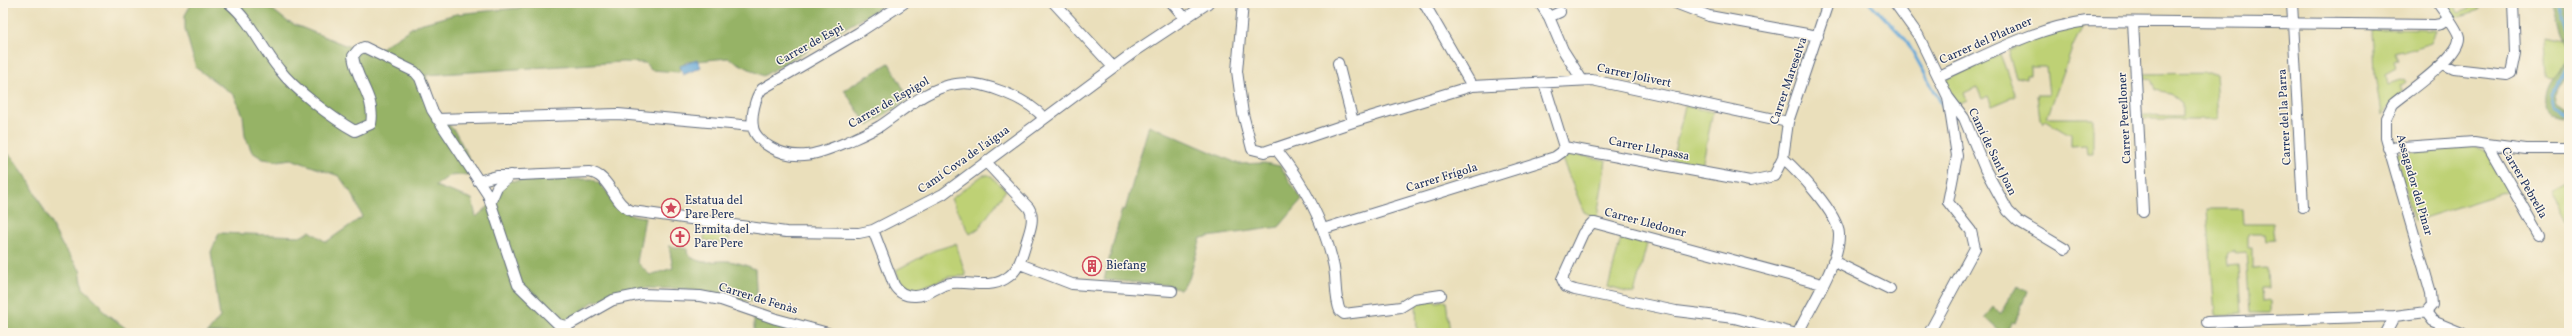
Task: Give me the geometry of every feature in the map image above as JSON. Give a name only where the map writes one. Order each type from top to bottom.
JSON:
[{"type":"street","points":[[229,3],[241,13],[278,68],[294,86],[355,131],[371,124],[373,114],[372,104],[354,66],[353,56],[358,50],[364,47],[415,72],[420,78],[427,101],[491,201]]},
{"type":"street","name":"Carrer de Espi","points":[[753,126],[757,96],[766,85],[858,33],[904,3]]},
{"type":"street","points":[[1054,3],[1113,67]]},
{"type":"street","points":[[1172,3],[1185,18]]},
{"type":"street","name":"Camí Cova de l'aigua","points":[[478,181],[511,175],[594,173],[605,181],[625,207],[632,211],[786,232],[859,233],[873,230],[943,194],[1113,67],[1208,3]]},
{"type":"street","name":"Carrer Jolivert","points":[[1243,3],[1236,66],[1244,121],[1252,149],[1264,152],[1353,122],[1472,86],[1582,80],[1602,81],[1788,122]]},
{"type":"street","points":[[1424,3],[1472,86]]},
{"type":"street","points":[[1675,3],[1709,16],[1818,36]]},
{"type":"street","name":"Carrer Mareselva","points":[[1783,158],[1788,122],[1828,3]]},
{"type":"street","name":"Camí de Sant Joan","points":[[1895,3],[1918,35],[1948,97],[1964,118],[1985,169],[2012,216],[2065,250]]},
{"type":"street","name":"Carrer del la Parra","points":[[2292,3],[2303,207]]},
{"type":"street","name":"Assagador del Pinar","points":[[2426,312],[2432,305],[2431,293],[2388,148],[2385,129],[2390,108],[2443,64],[2459,41],[2458,34],[2438,3]]},
{"type":"street","points":[[2443,64],[2454,69],[2512,73],[2515,53],[2513,3]]},
{"type":"street","points":[[1542,6],[1549,17],[1563,50],[1582,80]]},
{"type":"street","points":[[1549,17],[1560,12]]},
{"type":"street","name":"Carrer del Plataner","points":[[1939,76],[2033,34],[2060,25],[2087,21],[2434,25],[2441,24],[2448,19]]},
{"type":"street","name":"Carrer Perelloner","points":[[2134,22],[2143,212]]},
{"type":"street","points":[[1338,62],[1353,122]]},
{"type":"street","name":"Carrer de Espigol","points":[[753,126],[760,139],[773,148],[793,155],[811,155],[873,130],[936,90],[964,83],[990,87],[1036,110],[1044,118]]},
{"type":"street","points":[[1544,83],[1564,147]]},
{"type":"street","points":[[1929,333],[1975,248],[1971,231],[1948,202],[1957,160],[1948,97]]},
{"type":"street","points":[[438,119],[618,114],[753,126]]},
{"type":"street","name":"Carrer Pebrella","points":[[2388,148],[2474,142],[2526,149],[2569,149]]},
{"type":"street","name":"Carrer Pebrella","points":[[2488,144],[2539,235]]},
{"type":"street","name":"Carrer Llepassa","points":[[1564,147],[1750,181],[1774,176],[1783,158]]},
{"type":"street","name":"Carrer Frígola","points":[[1323,229],[1555,157],[1562,152],[1564,147]]},
{"type":"street","points":[[1275,148],[1288,164],[1312,203],[1323,229],[1333,262],[1339,309],[1342,313],[1401,307],[1414,299],[1441,295]]},
{"type":"street","points":[[1783,158],[1834,220],[1839,234],[1833,261],[1798,333]]},
{"type":"street","points":[[873,230],[896,288],[911,296],[924,294],[947,284],[998,283],[1013,274],[1020,264],[1030,231],[1032,212],[986,162]]},
{"type":"street","points":[[491,201],[496,187],[511,175]]},
{"type":"street","name":"Carrer de Fenàs","points":[[491,201],[518,285],[558,324],[567,326],[605,304],[628,295],[642,294],[700,296],[721,300],[776,319],[828,333]]},
{"type":"street","name":"Carrer Lledoner","points":[[1793,333],[1734,318],[1676,311],[1575,290],[1566,287],[1562,279],[1583,233],[1592,223],[1595,223],[1822,284]]},
{"type":"street","points":[[1833,261],[1890,289]]},
{"type":"street","points":[[1020,264],[1072,284],[1172,290]]},
{"type":"street","points":[[2207,322],[2395,316],[2426,312],[2433,320],[2462,333]]},
{"type":"street","points":[[2386,333],[2395,316]]},
{"type":"green space","points":[[192,3],[264,3],[288,22],[370,55],[416,25],[456,14],[519,8],[526,3],[543,5],[553,3],[888,3],[763,76],[728,58],[686,62],[678,72],[651,70],[645,63],[622,62],[426,75],[435,109],[456,133],[475,170],[475,174],[449,176],[435,186],[472,199],[476,217],[495,201],[508,181],[592,179],[606,190],[614,202],[625,212],[645,217],[637,262],[650,275],[673,268],[669,246],[688,249],[687,253],[696,260],[706,262],[728,261],[738,263],[755,269],[757,305],[754,301],[739,300],[711,292],[688,289],[641,288],[593,302],[559,328],[566,333],[207,333],[220,317],[211,252],[219,233],[302,236],[310,231],[326,242],[362,217],[354,197],[339,176],[291,159],[277,161],[263,159],[252,152],[245,136],[243,115],[234,95],[196,68],[185,29],[185,15]]},
{"type":"green space","points":[[2445,3],[2455,3],[2458,12],[2470,8],[2468,3],[2477,3],[2479,10],[2455,18]]},
{"type":"green space","points":[[2553,3],[2566,3],[2570,64],[2568,74],[2558,90],[2558,94],[2560,102],[2569,109],[2569,117],[2555,114],[2548,106],[2548,95],[2552,81],[2564,67],[2568,51],[2561,35]]},
{"type":"green space","points":[[2083,26],[2073,46],[2047,118],[2093,118],[2093,154],[2087,154],[2086,145],[2071,146],[2071,133],[2066,133],[2046,121],[2044,123],[2040,119],[2037,95],[2049,95],[2046,67],[2030,67],[2030,75],[2026,75],[2026,79],[2016,77],[2009,55],[2010,50],[2037,38],[2054,32]]},
{"type":"green space","points":[[2373,29],[2436,30],[2430,43],[2403,52],[2402,50],[2394,52],[2398,60],[2394,61],[2396,69],[2385,75],[2387,84],[2405,79],[2407,82],[2401,86],[2404,91],[2381,114],[2375,74]]},
{"type":"green space","points":[[2546,37],[2564,41],[2566,46],[2566,60],[2556,77],[2548,76]]},
{"type":"green space","points":[[2000,54],[2016,96],[1992,106],[1988,96],[1982,99],[1977,87],[1964,93],[1967,101],[1958,105],[1946,83],[1947,79]]},
{"type":"green space","points":[[889,63],[909,99],[868,126],[844,90]]},
{"type":"green space","points":[[2215,73],[2218,119],[2143,119],[2143,115],[2182,116],[2182,103],[2170,93],[2155,90],[2151,79],[2141,77],[2141,74]]},
{"type":"green space","points":[[1685,106],[1713,112],[1702,166],[1672,160]]},
{"type":"green space","points":[[1149,125],[1239,164],[1264,163],[1280,166],[1302,200],[1279,227],[1201,238],[1189,279],[1180,290],[1169,285],[1104,280],[1122,209],[1125,210]]},
{"type":"green space","points":[[2472,146],[2486,151],[2509,191],[2414,221],[2395,153]]},
{"type":"green space","points":[[3,150],[12,157],[28,179],[62,245],[80,270],[83,288],[101,305],[103,311],[132,333],[3,333]]},
{"type":"green space","points":[[1573,154],[1606,160],[1597,218],[1584,212],[1562,159]]},
{"type":"green space","points":[[983,175],[989,175],[1006,190],[979,228],[970,234],[951,199]]},
{"type":"green space","points":[[2569,182],[2569,224],[2567,225],[2551,193]]},
{"type":"green space","points":[[2207,209],[2242,209],[2243,223],[2273,223],[2275,240],[2266,241],[2265,234],[2248,234],[2248,248],[2252,248],[2252,269],[2267,268],[2268,288],[2261,288],[2262,302],[2270,301],[2270,313],[2250,313],[2246,252],[2234,253],[2234,250],[2227,255],[2228,266],[2239,265],[2242,314],[2215,315]]},
{"type":"green space","points":[[706,228],[730,232],[728,244],[704,240]]},
{"type":"green space","points":[[1621,238],[1647,244],[1634,294],[1608,287]]},
{"type":"green space","points":[[956,244],[966,276],[948,277],[918,289],[901,284],[896,270],[935,250]]},
{"type":"green space","points":[[2017,285],[2027,292],[2015,323],[2012,322],[2005,333],[1997,333],[1999,330],[1985,317],[1993,307],[2000,314]]},
{"type":"green space","points":[[1434,300],[1437,302],[1446,300],[1450,333],[1417,333],[1416,302]]},
{"type":"green space","points":[[754,319],[806,333],[754,333]]},
{"type":"water","points":[[697,60],[701,67],[683,75],[680,66]]},
{"type":"waterway","points":[[1870,3],[1906,40],[1944,108]]},
{"type":"waterway","points":[[2559,3],[2569,36]]},
{"type":"waterway","points":[[2569,64],[2554,92],[2557,106],[2569,113]]},
{"type":"place","name":"Estatua del Pare Pere","points":[[671,208]]},
{"type":"place","name":"Ermita del Pare Pere","points":[[680,237]]},
{"type":"place","name":"Biefang","points":[[1092,266]]}]
